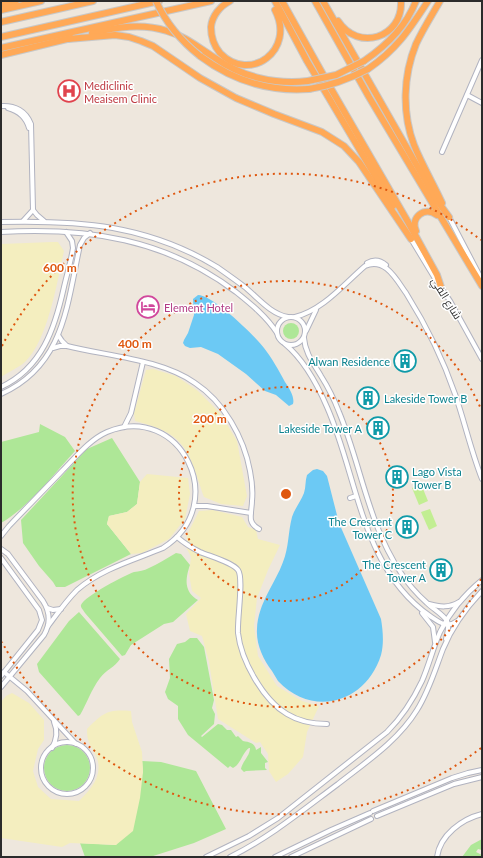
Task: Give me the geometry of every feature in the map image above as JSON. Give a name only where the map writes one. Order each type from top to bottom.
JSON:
[{"type":"highway","points":[[1,5],[16,1]]},
{"type":"highway","points":[[1,10],[41,1]]},
{"type":"highway","points":[[1,22],[92,1]]},
{"type":"highway","points":[[156,1],[164,18],[200,56],[226,73],[253,84],[277,89],[309,89],[326,86],[343,81],[368,69],[402,40],[413,26],[428,1]]},
{"type":"highway","points":[[1,37],[159,1]]},
{"type":"highway","points":[[1,48],[211,1]]},
{"type":"highway","points":[[230,1],[221,7],[214,16],[211,28],[212,36],[216,47],[221,53],[238,64],[255,63],[263,60],[272,53],[279,42],[281,34],[280,22],[271,1]]},
{"type":"highway","points":[[274,1],[307,61],[338,107],[421,245],[438,277],[441,287]]},
{"type":"highway","points":[[282,1],[338,107],[412,239]]},
{"type":"highway","points":[[315,1],[436,199],[449,217]]},
{"type":"highway","points":[[324,1],[372,95],[440,217],[482,286]]},
{"type":"highway","points":[[324,1],[330,6],[340,24],[346,31],[357,36],[369,38],[381,35],[394,25],[400,14],[401,1]]},
{"type":"highway","points":[[1,55],[123,27],[152,27],[178,35],[225,64],[248,75],[280,82],[308,81],[336,75],[364,61],[380,50],[398,32],[410,14],[416,1]]},
{"type":"highway","points":[[440,1],[423,30],[413,52],[407,75],[405,99],[408,123],[414,144],[449,217]]},
{"type":"highway","points":[[68,39],[115,35],[141,40],[154,46],[200,78],[236,98],[267,112],[322,132],[344,146],[359,162],[412,239]]},
{"type":"highway","points":[[421,245],[414,227],[417,216],[423,212],[430,211],[440,217]]},
{"type":"street","points":[[442,152],[482,60]]},
{"type":"street","points":[[466,96],[482,103]]},
{"type":"street","points":[[1,107],[14,107],[24,113],[31,124],[33,210],[39,218],[45,221]]},
{"type":"street","points":[[22,222],[33,210]]},
{"type":"street","points":[[449,217],[482,280]]},
{"type":"street","points":[[1,222],[45,221],[83,223],[118,228],[143,234],[192,253],[245,287],[275,313],[288,317],[295,317],[308,313],[317,308],[367,263],[375,260],[383,262],[417,311],[441,358],[455,394],[482,479]]},
{"type":"street","points":[[1,232],[43,230],[90,233],[116,237],[144,244],[170,254],[221,282],[240,295],[269,322],[277,333],[279,340],[285,344],[300,360],[323,399],[334,425],[356,496],[372,539],[390,574],[399,587],[429,620],[435,634],[435,644]]},
{"type":"street","points":[[1,387],[13,380],[29,367],[42,351],[51,334],[60,304],[73,248],[72,241],[65,231]]},
{"type":"street","points":[[1,394],[16,387],[29,376],[42,363],[52,348],[58,335],[71,288],[80,246],[84,238],[90,233]]},
{"type":"street","name":"شارع الفي","points":[[412,239],[450,301],[482,359]]},
{"type":"street","points":[[317,308],[304,338],[307,351],[336,404],[354,448],[382,539],[405,580],[447,623]]},
{"type":"street","points":[[277,333],[278,325],[288,317]]},
{"type":"street","points":[[295,317],[304,324],[306,331]]},
{"type":"street","points":[[58,335],[67,346]]},
{"type":"street","points":[[285,344],[294,346],[304,338]]},
{"type":"street","points":[[52,348],[67,346],[143,362],[170,370],[195,383],[209,395],[223,410],[235,429],[246,457],[252,490],[252,521],[254,526],[259,529]]},
{"type":"street","points":[[124,428],[131,412],[143,362]]},
{"type":"street","points":[[131,412],[131,427]]},
{"type":"street","points":[[1,535],[88,444],[108,432],[131,427],[144,428],[158,432],[178,446],[187,459],[194,474],[196,486],[194,506],[186,525],[177,537],[162,548],[112,569],[91,580],[78,590],[61,608],[48,626],[44,635],[1,687]]},
{"type":"street","points":[[339,462],[345,460]]},
{"type":"street","points":[[350,498],[356,496]]},
{"type":"street","points":[[195,498],[207,506]]},
{"type":"street","points":[[194,506],[207,506],[251,513]]},
{"type":"street","points":[[177,537],[191,548],[232,565],[238,570],[241,578],[238,633],[250,669],[265,694],[281,710],[293,718],[313,724],[327,724]]},
{"type":"street","points":[[1,549],[8,554],[47,608],[49,618],[48,626]]},
{"type":"street","points":[[1,558],[38,610],[42,620],[38,630],[2,674],[10,677],[27,691],[51,716],[77,745],[90,756],[93,773],[88,784],[79,791],[67,794],[61,793],[51,788],[47,784],[42,773],[45,756],[52,748],[56,740],[57,732],[51,716]]},
{"type":"street","points":[[206,857],[234,844],[278,818],[388,732],[400,718],[415,694],[422,681],[435,644],[447,623],[463,599],[482,580]]},
{"type":"street","points":[[230,857],[277,830],[350,774],[380,754],[396,738],[417,711],[432,681],[444,647],[460,619],[482,591]]},
{"type":"street","points":[[427,603],[443,607],[455,604],[463,599]]},
{"type":"street","points":[[416,605],[436,620],[454,623],[460,619]]},
{"type":"street","points":[[47,608],[54,610],[61,608]]},
{"type":"street","points":[[444,647],[447,623]]},
{"type":"street","points":[[52,748],[57,745],[67,743],[77,745]]},
{"type":"street","points":[[275,857],[331,830],[452,778],[482,770]]},
{"type":"street","points":[[350,774],[353,779]]},
{"type":"street","points":[[291,857],[377,816],[454,784],[482,777]]},
{"type":"street","points":[[372,812],[377,816]]},
{"type":"street","points":[[371,819],[369,817],[372,812]]},
{"type":"street","points":[[438,857],[442,843],[453,830],[468,819],[482,814]]},
{"type":"green space","points":[[288,323],[294,323],[299,328],[297,337],[294,339],[288,339],[283,334],[283,328]]},
{"type":"green space","points":[[40,424],[65,437],[75,451],[22,508],[1,523],[1,442],[39,432]]},
{"type":"green space","points":[[112,438],[140,482],[137,504],[127,512],[109,516],[107,524],[131,554],[65,587],[56,587],[23,543],[21,520],[87,449]]},
{"type":"green space","points":[[421,484],[428,501],[419,505],[412,488]]},
{"type":"green space","points":[[430,509],[437,526],[429,530],[421,512]]},
{"type":"green space","points":[[176,553],[181,554],[190,565],[187,575],[187,585],[190,593],[198,600],[173,622],[164,624],[131,645],[125,655],[122,656],[85,613],[81,605],[90,596],[114,581],[134,572],[147,569]]},
{"type":"green space","points":[[79,612],[120,659],[100,678],[80,715],[78,716],[39,672],[37,664],[69,621]]},
{"type":"green space","points":[[190,638],[197,638],[204,647],[214,700],[212,708],[215,714],[214,724],[201,736],[202,737],[218,724],[222,725],[227,730],[231,730],[236,737],[238,736],[243,741],[253,744],[256,750],[261,747],[261,753],[268,762],[265,763],[265,768],[267,770],[244,772],[241,769],[249,754],[250,748],[236,766],[233,768],[230,766],[228,768],[188,735],[178,719],[178,706],[168,699],[165,692],[170,678],[169,659],[177,644],[185,642]]},
{"type":"green space","points":[[67,745],[80,749],[86,755],[90,768],[86,781],[80,787],[67,791],[54,787],[48,781],[44,768],[48,755],[54,749]]},
{"type":"green space","points":[[142,761],[161,762],[196,771],[226,829],[194,843],[150,857],[85,857],[80,843],[116,845],[143,772]]},
{"type":"green space","points":[[482,839],[482,850],[478,849],[476,852],[482,855],[482,857],[462,857],[471,845]]},
{"type":"sand","points":[[58,242],[64,251],[55,294],[40,340],[25,362],[1,377],[1,244]]},
{"type":"sand","points":[[153,369],[176,376],[198,391],[220,413],[237,441],[247,496],[243,506],[221,504],[204,497],[194,467],[183,446],[175,438],[165,432],[135,421],[134,413],[146,370]]},
{"type":"sand","points":[[147,474],[188,478],[190,494],[185,519],[169,539],[142,553],[131,554],[107,524],[109,516],[127,512],[137,504],[140,482]]},
{"type":"sand","points":[[213,510],[242,517],[248,527],[256,530],[258,539],[280,545],[257,598],[254,626],[258,656],[277,686],[302,701],[319,706],[307,732],[303,757],[288,774],[276,782],[269,771],[268,754],[260,742],[256,743],[218,719],[209,662],[202,636],[190,631],[186,614],[201,598],[192,591],[189,574],[191,557],[187,549],[187,535],[199,511]]},
{"type":"sand","points":[[12,693],[29,703],[44,720],[44,740],[38,749],[33,771],[38,787],[51,799],[79,801],[92,787],[97,776],[98,765],[97,758],[89,742],[87,729],[97,719],[106,713],[131,711],[132,722],[142,752],[143,772],[140,798],[133,831],[116,845],[70,843],[62,847],[1,838],[1,702],[6,696]]},
{"type":"water","points":[[198,295],[213,301],[223,308],[259,342],[273,360],[290,390],[293,398],[293,404],[289,406],[276,395],[265,391],[246,374],[218,354],[201,347],[190,348],[185,346],[183,343],[194,315],[193,299]]},
{"type":"water","points":[[317,469],[323,471],[327,476],[339,523],[381,619],[383,637],[381,655],[374,671],[364,685],[351,694],[337,700],[322,702],[307,699],[292,692],[278,681],[263,656],[257,635],[260,611],[280,570],[285,556],[292,517],[304,493],[307,475],[313,470]]},
{"type":"place","name":"Mediclinic Meaisem Clinic","points":[[69,91]]},
{"type":"place","name":"Element Hotel","points":[[148,307]]},
{"type":"place","name":"Alwan Residence","points":[[405,361]]},
{"type":"place","name":"Lakeside Tower B","points":[[368,398]]},
{"type":"place","name":"Lakeside Tower A","points":[[378,428]]},
{"type":"place","name":"Lago Vista Tower B","points":[[397,477]]},
{"type":"place","name":"The Crescent Tower C","points":[[407,527]]},
{"type":"place","name":"The Crescent Tower A","points":[[441,570]]}]
